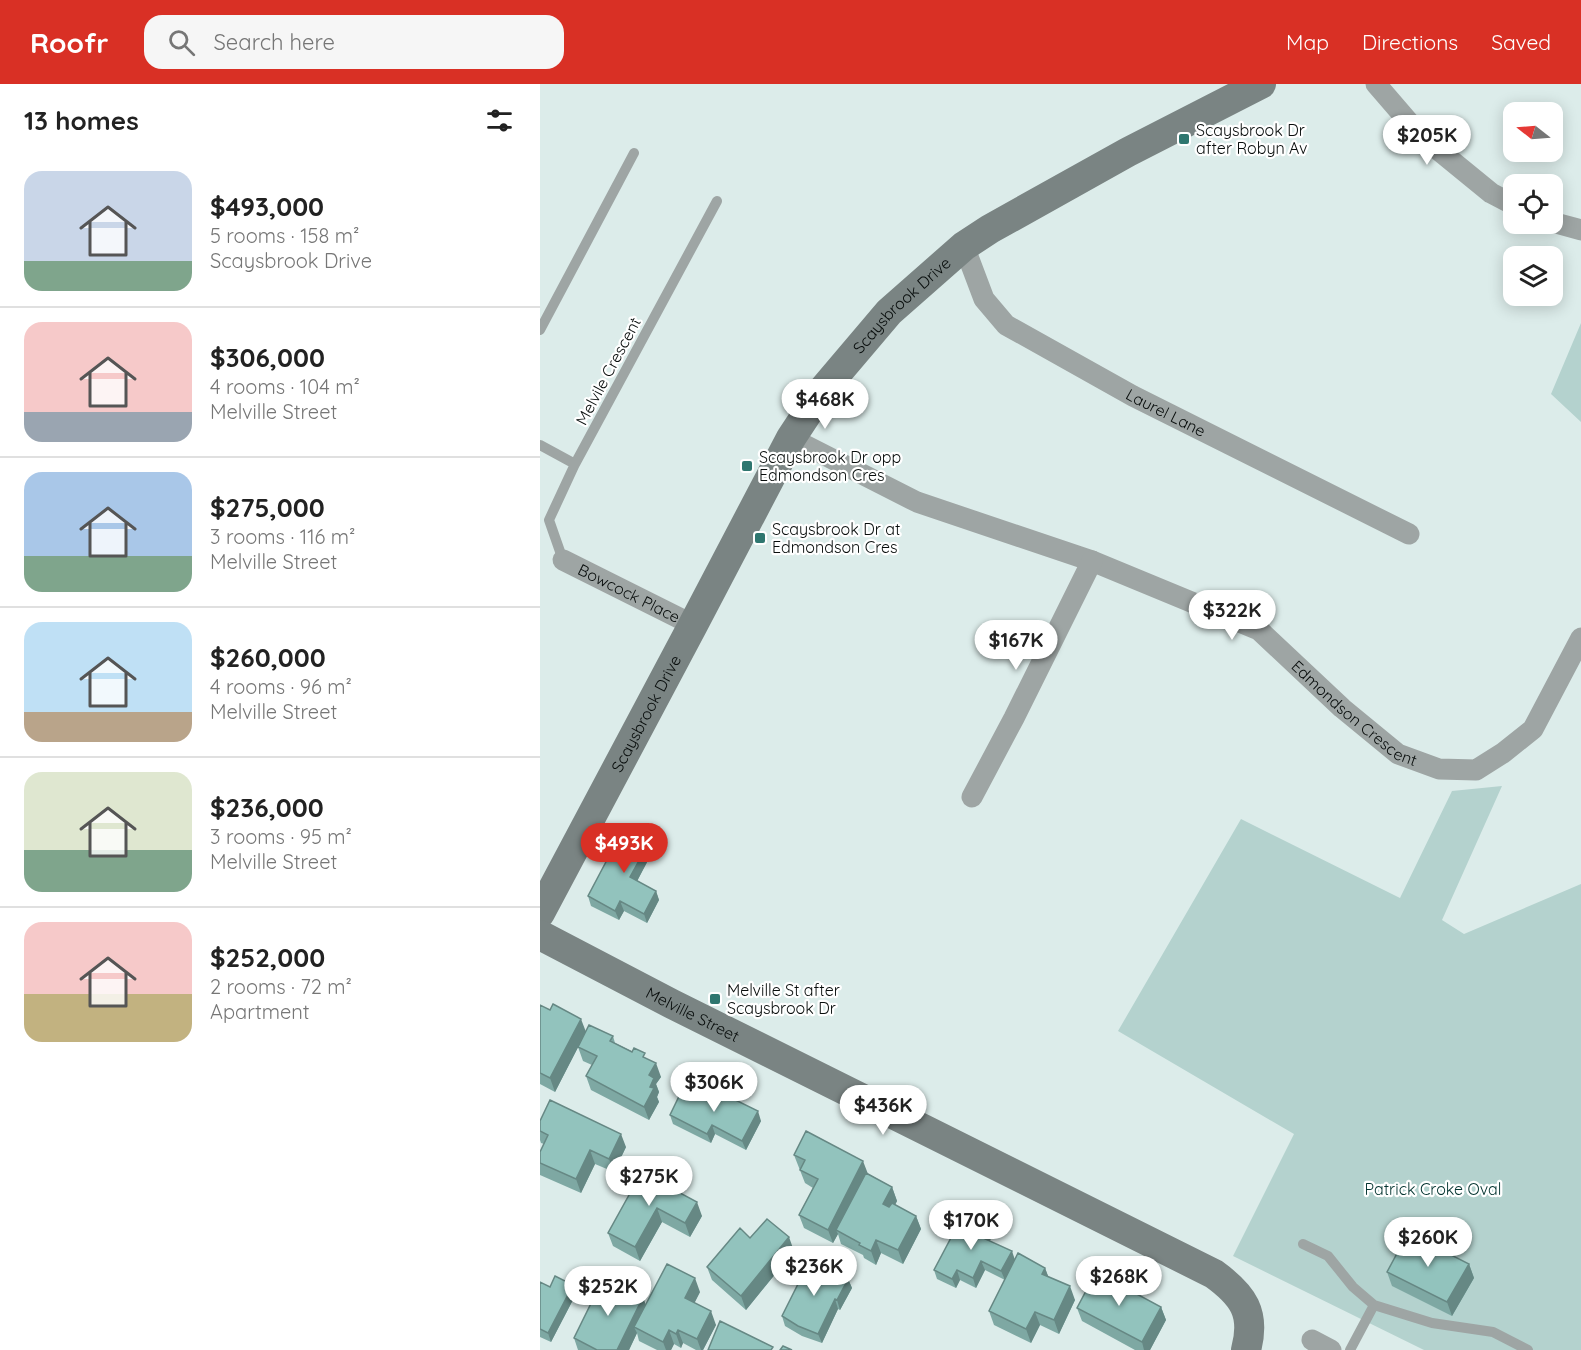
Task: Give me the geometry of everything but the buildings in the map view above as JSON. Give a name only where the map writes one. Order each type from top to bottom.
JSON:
[{"type":"street","name":"Scaysbrook Drive","points":[[540,913],[791,438],[822,391],[889,312],[964,246],[990,229],[1128,152],[1261,84]]},
{"type":"street","points":[[1376,84],[1420,135],[1491,193],[1503,199]]},
{"type":"street","points":[[1563,225],[1581,230]]},
{"type":"street","name":"Laurel Lane","points":[[964,246],[984,299],[1006,325],[1133,396],[1409,534]]},
{"type":"street","name":"Edmondson Crescent","points":[[791,438],[917,502],[1092,561],[1259,630],[1342,708],[1398,754],[1439,769],[1476,770],[1503,753],[1533,729],[1581,638]]},
{"type":"street","name":"Bowcock Place","points":[[563,560],[693,625]]},
{"type":"street","points":[[972,797],[1092,561]]},
{"type":"street","name":"Melville Street","points":[[540,935],[672,1004],[1214,1274],[1232,1287],[1243,1302],[1249,1318],[1250,1334],[1246,1350]]},
{"type":"street","points":[[1312,1340],[1331,1350]]},
{"type":"lane","points":[[540,330],[634,153]]},
{"type":"lane","name":"Melvile Crescent","points":[[563,560],[549,520],[575,464],[717,201]]},
{"type":"lane","points":[[540,446],[575,464]]},
{"type":"lane","points":[[1303,1244],[1328,1256],[1353,1287],[1374,1305],[1432,1323],[1493,1332],[1528,1350]]},
{"type":"lane","points":[[1350,1350],[1374,1305]]},
{"type":"green space","points":[[1581,323],[1581,422],[1551,394]]},
{"type":"green space","name":"Patrick Croke Oval","points":[[1502,786],[1442,920],[1464,934],[1581,884],[1581,1350],[1424,1350],[1233,1256],[1294,1134],[1118,1031],[1241,819],[1400,898],[1452,791]]},
{"type":"place","name":"Scaysbrook Dr after Robyn Av","points":[[1184,139]]},
{"type":"place","name":"Scaysbrook Dr opp Edmondson Cres","points":[[747,466]]},
{"type":"place","name":"Scaysbrook Dr at Edmondson Cres","points":[[760,538]]},
{"type":"place","name":"Melville St after Scaysbrook Dr","points":[[715,999]]}]
